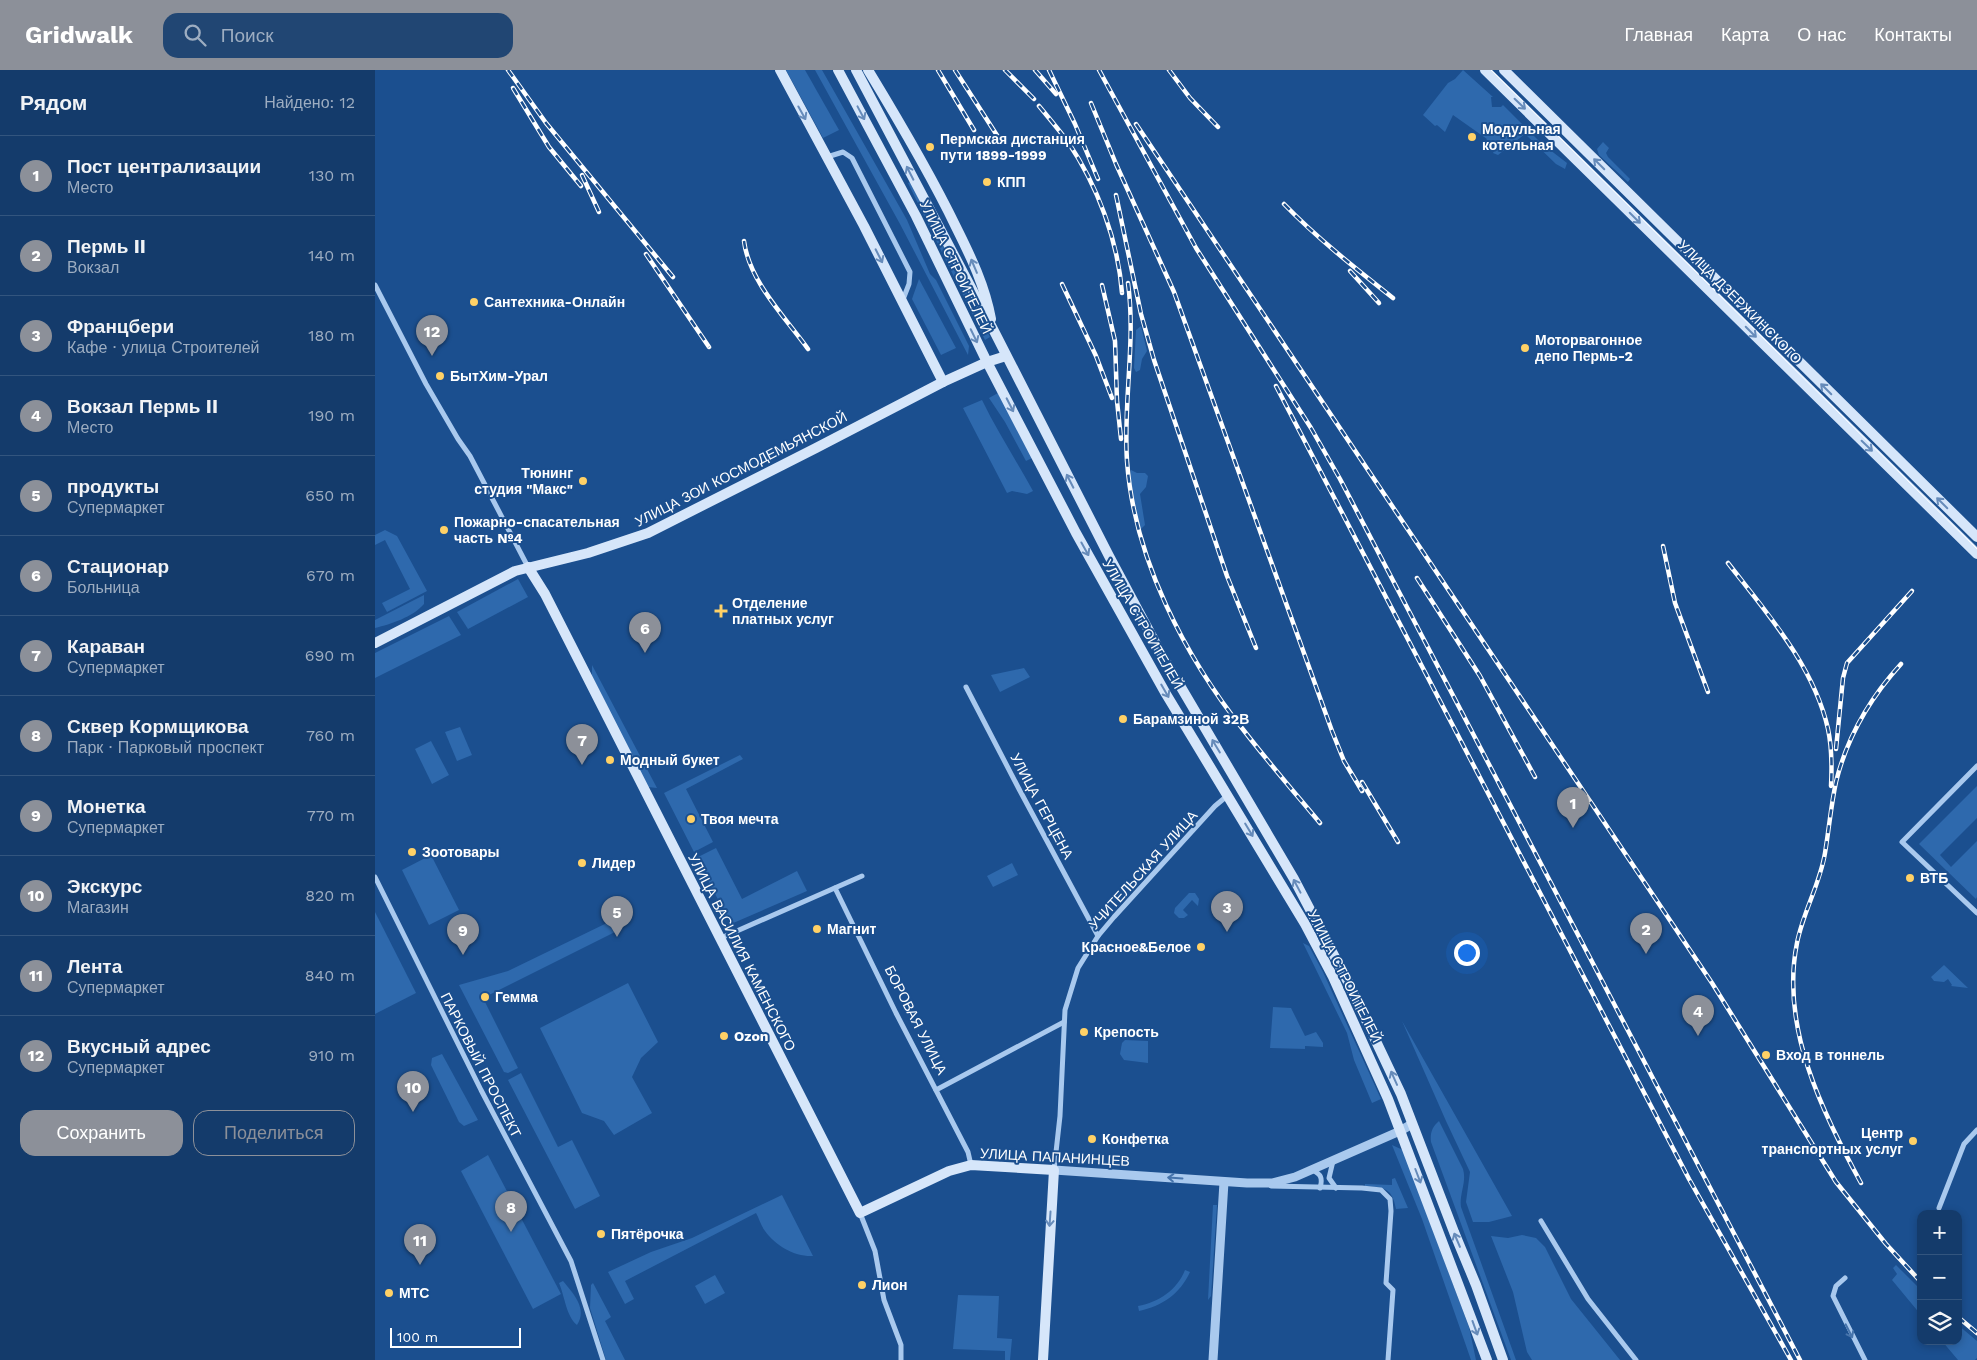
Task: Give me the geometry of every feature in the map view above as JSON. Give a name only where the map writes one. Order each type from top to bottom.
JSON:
[{"type":"main road","points":[[779,70],[943,382]]},
{"type":"main road","name":"УЛИЦА СТРОИТЕЛЕЙ","points":[[838,70],[916,216],[987,362],[1076,533],[1166,694],[1305,924],[1333,977],[1388,1099],[1487,1360]]},
{"type":"main road","name":"УЛИЦА СТРОИТЕЛЕЙ","points":[[856,70],[993,329],[1154,641],[1294,880],[1371,1028],[1412,1124],[1476,1285],[1503,1360]]},
{"type":"main road","points":[[868,70],[945,204],[973,262],[987,298],[993,329]]},
{"type":"main road","name":"УЛИЦА ДЗЕРЖИНСКОГО","points":[[1485,70],[1977,554]]},
{"type":"main road","name":"УЛИЦА ДЗЕРЖИНСКОГО","points":[[1504,70],[1977,538]]},
{"type":"main road","name":"УЛИЦА ЗОИ КОСМОДЕМЬЯНСКОЙ","points":[[375,643],[496,580],[528,567],[588,553],[647,533],[943,382],[987,362],[1006,356]]},
{"type":"main road","name":"УЛИЦА ВАСИЛИЯ КАМЕНСКОГО","points":[[528,567],[545,594],[860,1213]]},
{"type":"main road","name":"УЛИЦА ПАПАНИНЦЕВ","points":[[860,1213],[949,1171],[971,1166],[1054,1170]]},
{"type":"main road","points":[[1043,1360],[1054,1170]]},
{"type":"street","points":[[826,157],[843,152],[852,158],[910,272],[909,284],[902,302]]},
{"type":"street","points":[[375,285],[426,384],[470,456],[528,567]]},
{"type":"street","name":"УЛИЦА ГЕРЦЕНА","points":[[966,687],[1098,936]]},
{"type":"street","points":[[1977,766],[1902,842],[1977,913]]},
{"type":"street","name":"УЧИТЕЛЬСКАЯ УЛИЦА","points":[[1054,1170],[1060,1116],[1065,1010],[1078,968],[1098,936],[1215,806],[1228,796]]},
{"type":"street","points":[[720,938],[862,876]]},
{"type":"street","name":"ПАРКОВЫЙ ПРОСПЕКТ","points":[[375,877],[468,1066],[571,1261],[603,1360]]},
{"type":"street","name":"БОРОВАЯ УЛИЦА","points":[[835,888],[896,1013],[968,1152],[971,1166]]},
{"type":"street","points":[[937,1090],[1064,1022]]},
{"type":"street","name":"УЛИЦА ПАПАНИНЦЕВ","points":[[1054,1170],[1224,1182],[1259,1183],[1283,1181],[1333,1161],[1412,1124]]},
{"type":"street","points":[[1939,1208],[1964,1144],[1977,1130]]},
{"type":"street","points":[[1333,1161],[1329,1178],[1336,1188]]},
{"type":"street","points":[[1312,1170],[1321,1176],[1323,1181],[1320,1188]]},
{"type":"street","points":[[1213,1360],[1224,1182]]},
{"type":"street","name":"УЛИЦА ПАПАНИНЦЕВ","points":[[1259,1183],[1272,1186],[1381,1190],[1387,1194],[1390,1199],[1391,1211],[1386,1283],[1393,1290],[1388,1360]]},
{"type":"street","name":"УЛИЦА ВАСИЛИЯ КАМЕНСКОГО","points":[[860,1213],[875,1251],[884,1300],[901,1346],[901,1360]]},
{"type":"street","points":[[1541,1221],[1588,1299],[1636,1360]]},
{"type":"street","points":[[1845,1278],[1836,1286],[1833,1296],[1865,1360]]},
{"type":"shaded area","points":[[786,70],[805,70],[839,130],[823,138]]},
{"type":"shaded area","points":[[815,70],[822,70],[907,220],[930,274],[936,280],[969,346],[968,355],[900,224]]},
{"type":"shaded area","points":[[1463,70],[1493,97],[1491,97],[1492,107],[1501,107],[1503,105],[1541,143],[1567,163],[1565,169],[1556,164],[1525,134],[1498,155],[1493,153],[1495,149],[1485,142],[1487,139],[1453,115],[1445,132],[1423,115],[1448,83],[1455,79]]},
{"type":"shaded area","points":[[1603,142],[1609,148],[1606,153],[1608,157],[1630,179],[1628,182],[1599,155],[1597,149]]},
{"type":"shaded area","points":[[910,182],[990,337],[985,340],[908,183]]},
{"type":"shaded area","points":[[919,279],[956,348],[941,355],[912,299]]},
{"type":"shaded area","points":[[1141,326],[1147,351],[1142,359],[1140,370],[1136,372],[1134,368],[1136,330]]},
{"type":"shaded area","points":[[998,393],[1032,458],[1026,461],[1005,422],[989,398]]},
{"type":"shaded area","points":[[982,400],[1033,491],[1027,494],[1012,491],[1007,493],[963,408]]},
{"type":"shaded area","points":[[1131,470],[1137,473],[1145,473],[1148,476],[1146,487],[1140,494],[1145,525],[1141,529],[1132,500]]},
{"type":"shaded area","points":[[385,530],[397,536],[427,591],[387,612],[382,603],[410,589],[385,540],[375,545],[375,535]]},
{"type":"shaded area","points":[[518,579],[528,597],[468,629],[457,612]]},
{"type":"shaded area","points":[[424,595],[424,604],[414,613],[395,622],[375,628],[375,620]]},
{"type":"shaded area","points":[[449,616],[461,635],[375,678],[375,653]]},
{"type":"shaded area","points":[[592,665],[657,788],[648,787],[592,676]]},
{"type":"shaded area","points":[[1024,668],[1030,677],[1000,692],[991,675]]},
{"type":"shaded area","points":[[460,727],[472,755],[457,761],[445,732]]},
{"type":"shaded area","points":[[431,741],[449,775],[432,784],[415,749]]},
{"type":"shaded area","points":[[740,755],[743,759],[686,789],[713,842],[694,852],[664,793]]},
{"type":"shaded area","points":[[1977,786],[1977,818],[1940,855],[1951,867],[1977,841],[1976,899],[1919,844]]},
{"type":"shaded area","points":[[716,848],[742,899],[797,871],[807,891],[731,924],[696,858]]},
{"type":"shaded area","points":[[431,855],[459,910],[429,925],[402,870]]},
{"type":"shaded area","points":[[1012,863],[1018,875],[993,887],[987,876]]},
{"type":"shaded area","points":[[1189,893],[1195,893],[1199,899],[1198,906],[1192,900],[1183,910],[1188,915],[1184,918],[1179,918],[1174,913],[1175,908]]},
{"type":"shaded area","points":[[375,912],[416,993],[375,1014]]},
{"type":"shaded area","points":[[611,921],[617,931],[483,998],[518,1068],[508,1073],[504,1072],[459,985],[508,971]]},
{"type":"shaded area","points":[[1303,943],[1309,946],[1323,972],[1381,1099],[1372,1103],[1354,1060],[1347,1033]]},
{"type":"shaded area","points":[[1944,965],[1968,988],[1951,986],[1948,979],[1944,982],[1934,981],[1931,977]]},
{"type":"shaded area","points":[[628,983],[658,1042],[641,1058],[632,1077],[652,1113],[614,1135],[604,1121],[582,1113],[540,1028]]},
{"type":"shaded area","points":[[1273,1007],[1291,1008],[1305,1036],[1316,1032],[1323,1043],[1323,1047],[1305,1046],[1305,1049],[1270,1048]]},
{"type":"shaded area","points":[[1402,1021],[1512,1216],[1489,1222],[1473,1222],[1466,1202],[1470,1172]]},
{"type":"shaded area","points":[[1125,1040],[1148,1041],[1148,1063],[1124,1060],[1120,1054],[1122,1043]]},
{"type":"shaded area","points":[[442,1054],[478,1120],[464,1126],[459,1122],[431,1065],[432,1058]]},
{"type":"shaded area","points":[[521,1073],[558,1147],[572,1140],[600,1196],[575,1209],[508,1080]]},
{"type":"shaded area","points":[[1439,1121],[1463,1169],[1464,1179],[1461,1207],[1516,1360],[1511,1360],[1431,1142],[1432,1130]]},
{"type":"shaded area","points":[[1392,1145],[1403,1150],[1469,1327],[1476,1360],[1471,1360],[1422,1219]]},
{"type":"shaded area","points":[[488,1155],[561,1294],[533,1309],[461,1171]]},
{"type":"shaded area","points":[[1395,1178],[1408,1208],[1396,1209],[1392,1196],[1386,1190],[1365,1186],[1365,1184],[1392,1185],[1392,1179]]},
{"type":"shaded area","points":[[782,1195],[813,1256],[799,1255],[780,1246],[762,1227],[756,1213],[625,1281],[634,1299],[625,1304],[608,1272],[651,1252],[692,1238]]},
{"type":"shaded area","points":[[1213,1205],[1217,1205],[1211,1296],[1208,1300]]},
{"type":"shaded area","points":[[1522,1235],[1536,1238],[1545,1247],[1571,1299],[1620,1360],[1532,1360],[1527,1352],[1513,1292],[1491,1236],[1508,1238]]},
{"type":"shaded area","points":[[1896,1265],[1917,1286],[1917,1310],[1892,1280],[1897,1274],[1893,1268]]},
{"type":"shaded area","points":[[1185,1270],[1190,1272],[1176,1293],[1155,1306],[1139,1311],[1138,1306],[1153,1302],[1172,1289]]},
{"type":"shaded area","points":[[715,1275],[725,1293],[705,1304],[695,1286]]},
{"type":"shaded area","points":[[563,1281],[575,1296],[580,1307],[580,1319],[577,1325],[570,1317],[566,1306],[559,1283]]},
{"type":"shaded area","points":[[593,1283],[611,1317],[605,1321],[625,1360],[606,1360],[590,1308],[591,1285]]},
{"type":"shaded area","points":[[958,1295],[999,1296],[997,1338],[1012,1339],[1010,1360],[1005,1360],[1005,1351],[953,1349]]},
{"type":"shaded area","points":[[1962,1328],[1977,1341],[1977,1358],[1975,1360],[1958,1360],[1945,1345],[1962,1345]]},
{"type":"tram line","points":[[1491,70],[1977,549]]},
{"type":"railway","points":[[508,70],[546,123],[673,277]]},
{"type":"railway","points":[[938,70],[974,130]]},
{"type":"railway","points":[[955,70],[1000,140]]},
{"type":"railway","points":[[1005,70],[1034,99]]},
{"type":"railway","points":[[1035,70],[1056,94]]},
{"type":"railway","points":[[1049,70],[1075,124],[1098,179]]},
{"type":"railway","points":[[1099,70],[1196,248],[1311,428],[1340,479],[1800,1360]]},
{"type":"railway","points":[[1169,70],[1190,98],[1218,127]]},
{"type":"railway","points":[[513,88],[549,147],[581,186]]},
{"type":"railway","points":[[1091,103],[1116,164],[1174,292],[1332,731],[1344,761],[1362,791]]},
{"type":"railway","points":[[1039,106],[1068,142],[1097,195],[1111,233],[1120,273],[1122,293]]},
{"type":"railway","points":[[1136,124],[1712,983],[1836,1182],[1886,1244],[1917,1278]]},
{"type":"railway","points":[[582,175],[599,212]]},
{"type":"railway","points":[[1116,195],[1141,314],[1154,360],[1227,576],[1256,648]]},
{"type":"railway","points":[[1284,204],[1323,241],[1393,298]]},
{"type":"railway","points":[[744,241],[747,256],[760,284],[808,349]]},
{"type":"railway","points":[[646,254],[709,347]]},
{"type":"railway","points":[[1350,271],[1379,303]]},
{"type":"railway","points":[[1128,283],[1131,327],[1126,439],[1127,461],[1132,498],[1140,534],[1152,570],[1166,605],[1202,672],[1245,732],[1320,823]]},
{"type":"railway","points":[[1062,284],[1096,356],[1112,398]]},
{"type":"railway","points":[[1102,285],[1115,341],[1117,401],[1121,439]]},
{"type":"railway","points":[[1276,386],[1689,1179],[1791,1360]]},
{"type":"railway","points":[[1663,546],[1675,603],[1708,692]]},
{"type":"railway","points":[[1728,563],[1773,620],[1812,683],[1828,729],[1831,786]]},
{"type":"railway","points":[[1417,578],[1480,676],[1535,777]]},
{"type":"railway","points":[[1836,749],[1843,678],[1847,663],[1912,591]]},
{"type":"railway","points":[[1861,1183],[1832,1127],[1808,1068],[1799,1037],[1794,1006],[1793,974],[1797,943],[1803,920],[1823,864],[1834,791],[1846,749],[1861,719],[1879,690],[1901,664]]},
{"type":"railway","points":[[1362,782],[1398,842]]},
{"type":"railway","points":[[1962,1320],[1977,1333]]},
{"type":"place","name":"Модульная котельная","points":[[1472,137]]},
{"type":"place","name":"Пермская дистанция пути 1899-1999","points":[[930,147]]},
{"type":"place","name":"КПП","points":[[987,182]]},
{"type":"place","name":"Сантехника-Онлайн","points":[[474,302]]},
{"type":"place","name":"Моторвагонное депо Пермь-2","points":[[1525,348]]},
{"type":"place","name":"Вкусный адрес","points":[[432,356]]},
{"type":"place","name":"БытХим-Урал","points":[[440,376]]},
{"type":"place","name":"Тюнинг студия \"Макс\"","points":[[583,481]]},
{"type":"place","name":"Пожарно-спасательная часть №4","points":[[444,530]]},
{"type":"place","name":"Отделение платных услуг","points":[[721,611]]},
{"type":"place","name":"Стационар","points":[[645,653]]},
{"type":"place","name":"Барамзиной 32В","points":[[1123,719]]},
{"type":"place","name":"Модный букет","points":[[610,760]]},
{"type":"place","name":"Караван","points":[[582,765]]},
{"type":"place","name":"Твоя мечта","points":[[691,819]]},
{"type":"place","name":"Пост централизации","points":[[1573,828]]},
{"type":"place","name":"Зоотовары","points":[[412,852]]},
{"type":"place","name":"Лидер","points":[[582,863]]},
{"type":"place","name":"ВТБ","points":[[1910,878]]},
{"type":"place","name":"Магнит","points":[[817,929]]},
{"type":"place","name":"Францбери","points":[[1227,932]]},
{"type":"place","name":"продукты","points":[[617,937]]},
{"type":"place","name":"Красное&Белое","points":[[1201,947]]},
{"type":"place","name":"Пермь II","points":[[1646,954]]},
{"type":"place","name":"Монетка","points":[[463,955]]},
{"type":"place","name":"Гемма","points":[[485,997]]},
{"type":"place","name":"Крепость","points":[[1084,1032]]},
{"type":"place","name":"Ozon","points":[[724,1036]]},
{"type":"place","name":"Вокзал Пермь II","points":[[1698,1036]]},
{"type":"place","name":"Вход в тоннель","points":[[1766,1055]]},
{"type":"place","name":"Экскурс","points":[[413,1112]]},
{"type":"place","name":"Конфетка","points":[[1092,1139]]},
{"type":"place","name":"Центр транспортных услуг","points":[[1913,1141]]},
{"type":"place","name":"Сквер Кормщикова","points":[[511,1232]]},
{"type":"place","name":"Пятёрочка","points":[[601,1234]]},
{"type":"place","name":"Лента","points":[[420,1265]]},
{"type":"place","name":"Лион","points":[[862,1285]]},
{"type":"place","name":"МТС","points":[[389,1293]]}]
